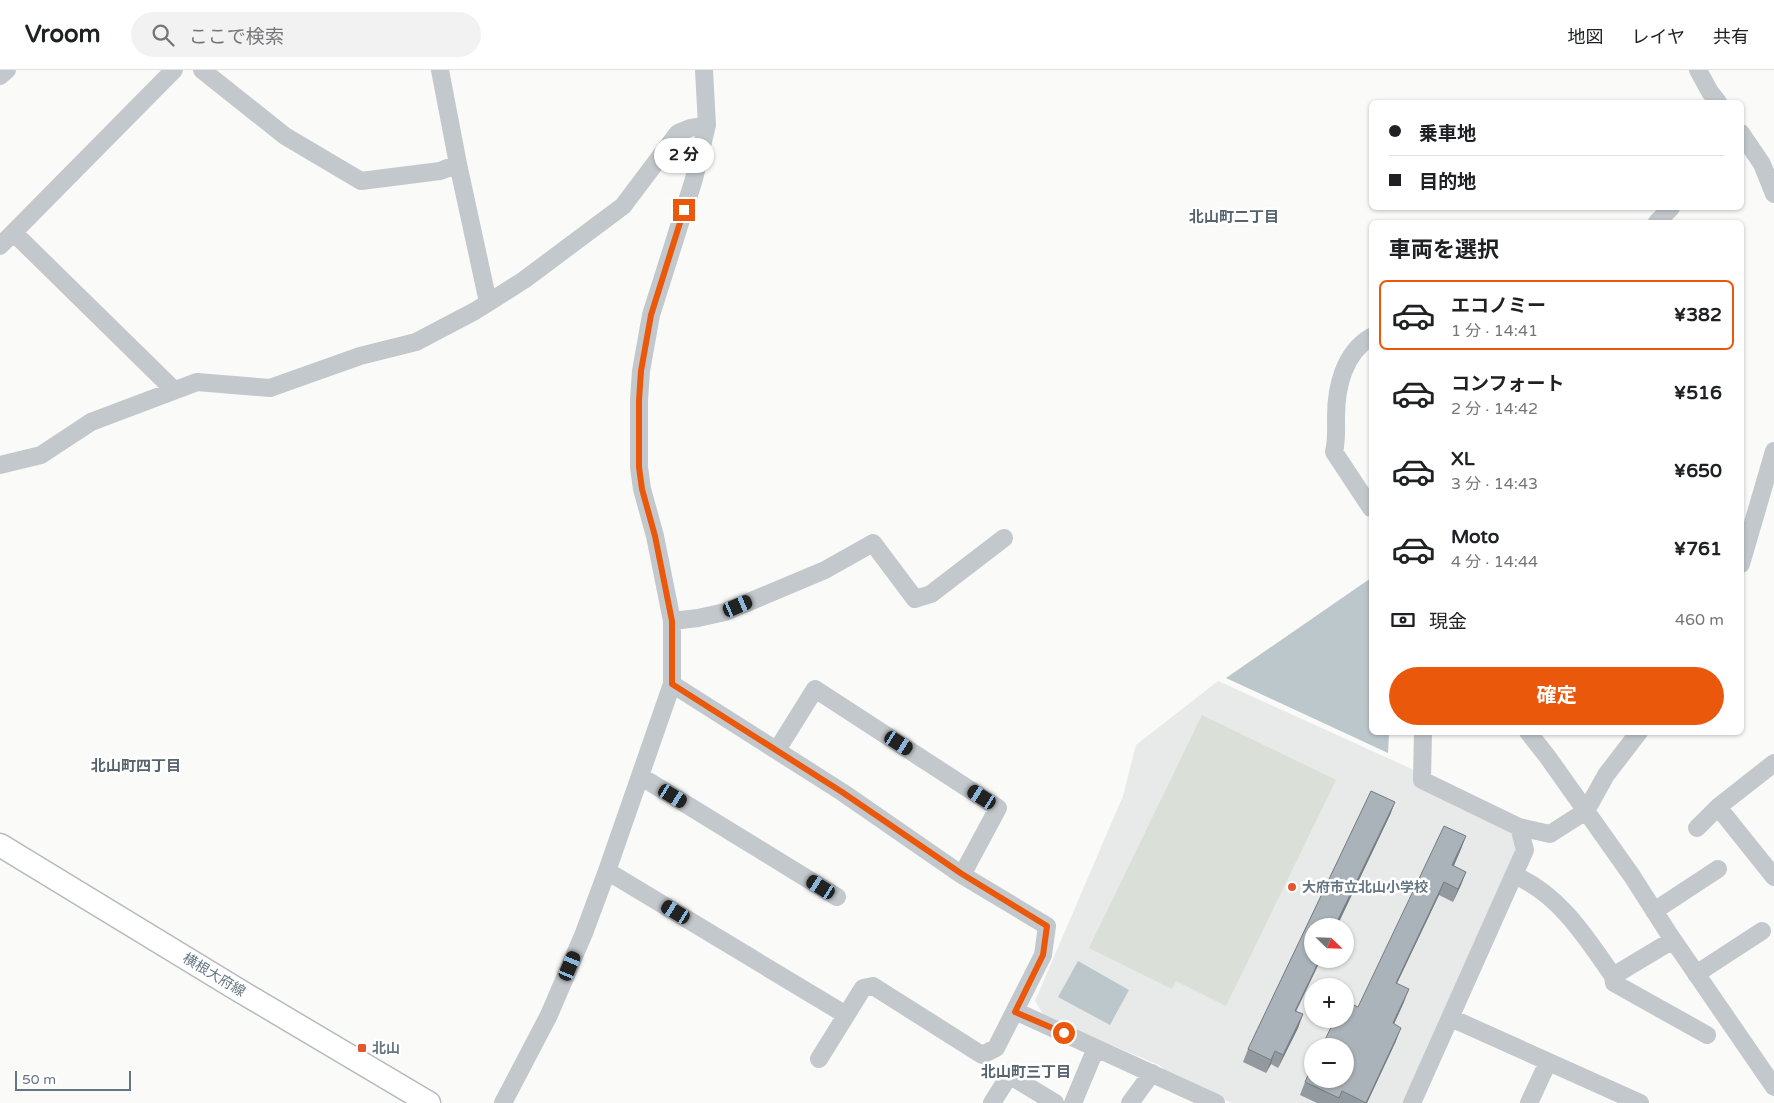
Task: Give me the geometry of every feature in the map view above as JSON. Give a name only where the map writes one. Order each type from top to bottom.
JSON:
[{"type":"main road","name":"横根大府線","points":[[0,845],[429,1103]]},
{"type":"street","points":[[0,76],[7,70]]},
{"type":"street","points":[[0,246],[174,70]]},
{"type":"street","points":[[202,70],[285,136],[361,181],[440,172],[458,164]]},
{"type":"street","points":[[440,70],[488,302]]},
{"type":"street","points":[[503,1103],[549,1015],[584,933],[608,871],[672,684],[672,621],[655,536],[642,489],[639,445],[641,371],[651,315],[694,179],[707,125],[704,70]]},
{"type":"street","points":[[1698,70],[1716,100]]},
{"type":"street","points":[[0,465],[42,455],[91,422],[197,382],[270,388],[360,356],[416,342],[524,280],[623,206],[678,133],[690,128],[707,125]]},
{"type":"street","points":[[1744,138],[1762,164],[1774,194]]},
{"type":"street","points":[[1658,220],[1669,210]]},
{"type":"street","points":[[14,233],[174,390]]},
{"type":"street","points":[[1369,339],[1350,357],[1339,382],[1336,415],[1337,438],[1334,452],[1369,505]]},
{"type":"street","points":[[1744,554],[1774,450]]},
{"type":"street","points":[[672,621],[725,612],[825,570],[873,543],[915,599],[931,594],[1004,538]]},
{"type":"street","points":[[672,684],[842,792],[962,874],[1047,926],[1043,955],[996,1048],[982,1055],[873,986],[863,988],[819,1059]]},
{"type":"street","points":[[776,750],[815,689],[998,808],[962,874]]},
{"type":"street","points":[[1423,735],[1422,780],[1519,827],[1550,834],[1586,811],[1606,775],[1637,735]]},
{"type":"street","points":[[1530,735],[1586,811],[1774,1087]]},
{"type":"street","points":[[1697,828],[1718,808],[1774,763]]},
{"type":"street","points":[[640,776],[837,897]]},
{"type":"street","points":[[1718,808],[1774,877]]},
{"type":"street","points":[[1412,1103],[1525,850],[1519,827]]},
{"type":"street","points":[[1654,911],[1718,869]]},
{"type":"street","points":[[608,871],[846,1015]]},
{"type":"street","points":[[1514,875],[1530,882],[1564,910],[1584,934],[1613,976],[1614,983],[1707,1035]]},
{"type":"street","points":[[1696,974],[1762,931]]},
{"type":"street","points":[[1613,976],[1673,940]]},
{"type":"street","points":[[1015,1012],[1216,1103]]},
{"type":"street","points":[[1451,1018],[1637,1102]]},
{"type":"street","points":[[1073,1103],[1096,1048]]},
{"type":"street","points":[[1529,1103],[1548,1062]]},
{"type":"street","points":[[1130,1103],[1152,1073]]},
{"type":"street","points":[[992,1103],[1007,1079],[1014,1078],[1055,1103]]},
{"type":"shaded area","points":[[1369,579],[1369,735],[1389,735],[1388,753],[1226,678]]},
{"type":"shaded area","name":"大府市立北山小学校","points":[[1218,681],[1414,770],[1414,784],[1510,828],[1516,848],[1408,1103],[1232,1103],[1172,1075],[1159,1065],[1045,1017],[1035,1001],[1123,796],[1136,745]]},
{"type":"shaded area","points":[[1202,715],[1336,780],[1226,1006],[1176,981],[1172,989],[1089,948]]},
{"type":"shaded area","points":[[1078,961],[1129,990],[1110,1025],[1058,997]]},
{"type":"building","points":[[1371,791],[1395,802],[1339,918],[1310,918]]},
{"type":"building","points":[[1444,826],[1466,836],[1452,865],[1466,872],[1458,889],[1444,882],[1396,983],[1409,989],[1393,1023],[1401,1028],[1366,1103],[1342,1091],[1339,1098],[1318,1088],[1354,1088],[1354,1038],[1326,1038],[1331,1028],[1354,1028],[1354,1005],[1358,1007]]},
{"type":"building","points":[[1304,932],[1304,968],[1316,968],[1311,978],[1304,978],[1304,992],[1295,1011],[1303,1014],[1283,1055],[1275,1051],[1271,1060],[1248,1049]]},
{"type":"place","name":"大府市立北山小学校","points":[[1292,887]]},
{"type":"place","name":"北山","points":[[362,1048]]},
{"type":"district","name":"北山町二丁目","points":[[1234,217]]},
{"type":"district","name":"北山町四丁目","points":[[136,766]]},
{"type":"district","name":"北山町三丁目","points":[[1026,1072]]},
{"type":"route","points":[[684,210],[651,315],[641,371],[639,400],[639,467],[642,489],[655,536],[672,621],[672,684],[842,792],[962,874],[1047,926],[1043,955],[1015,1012],[1064,1033]]}]
